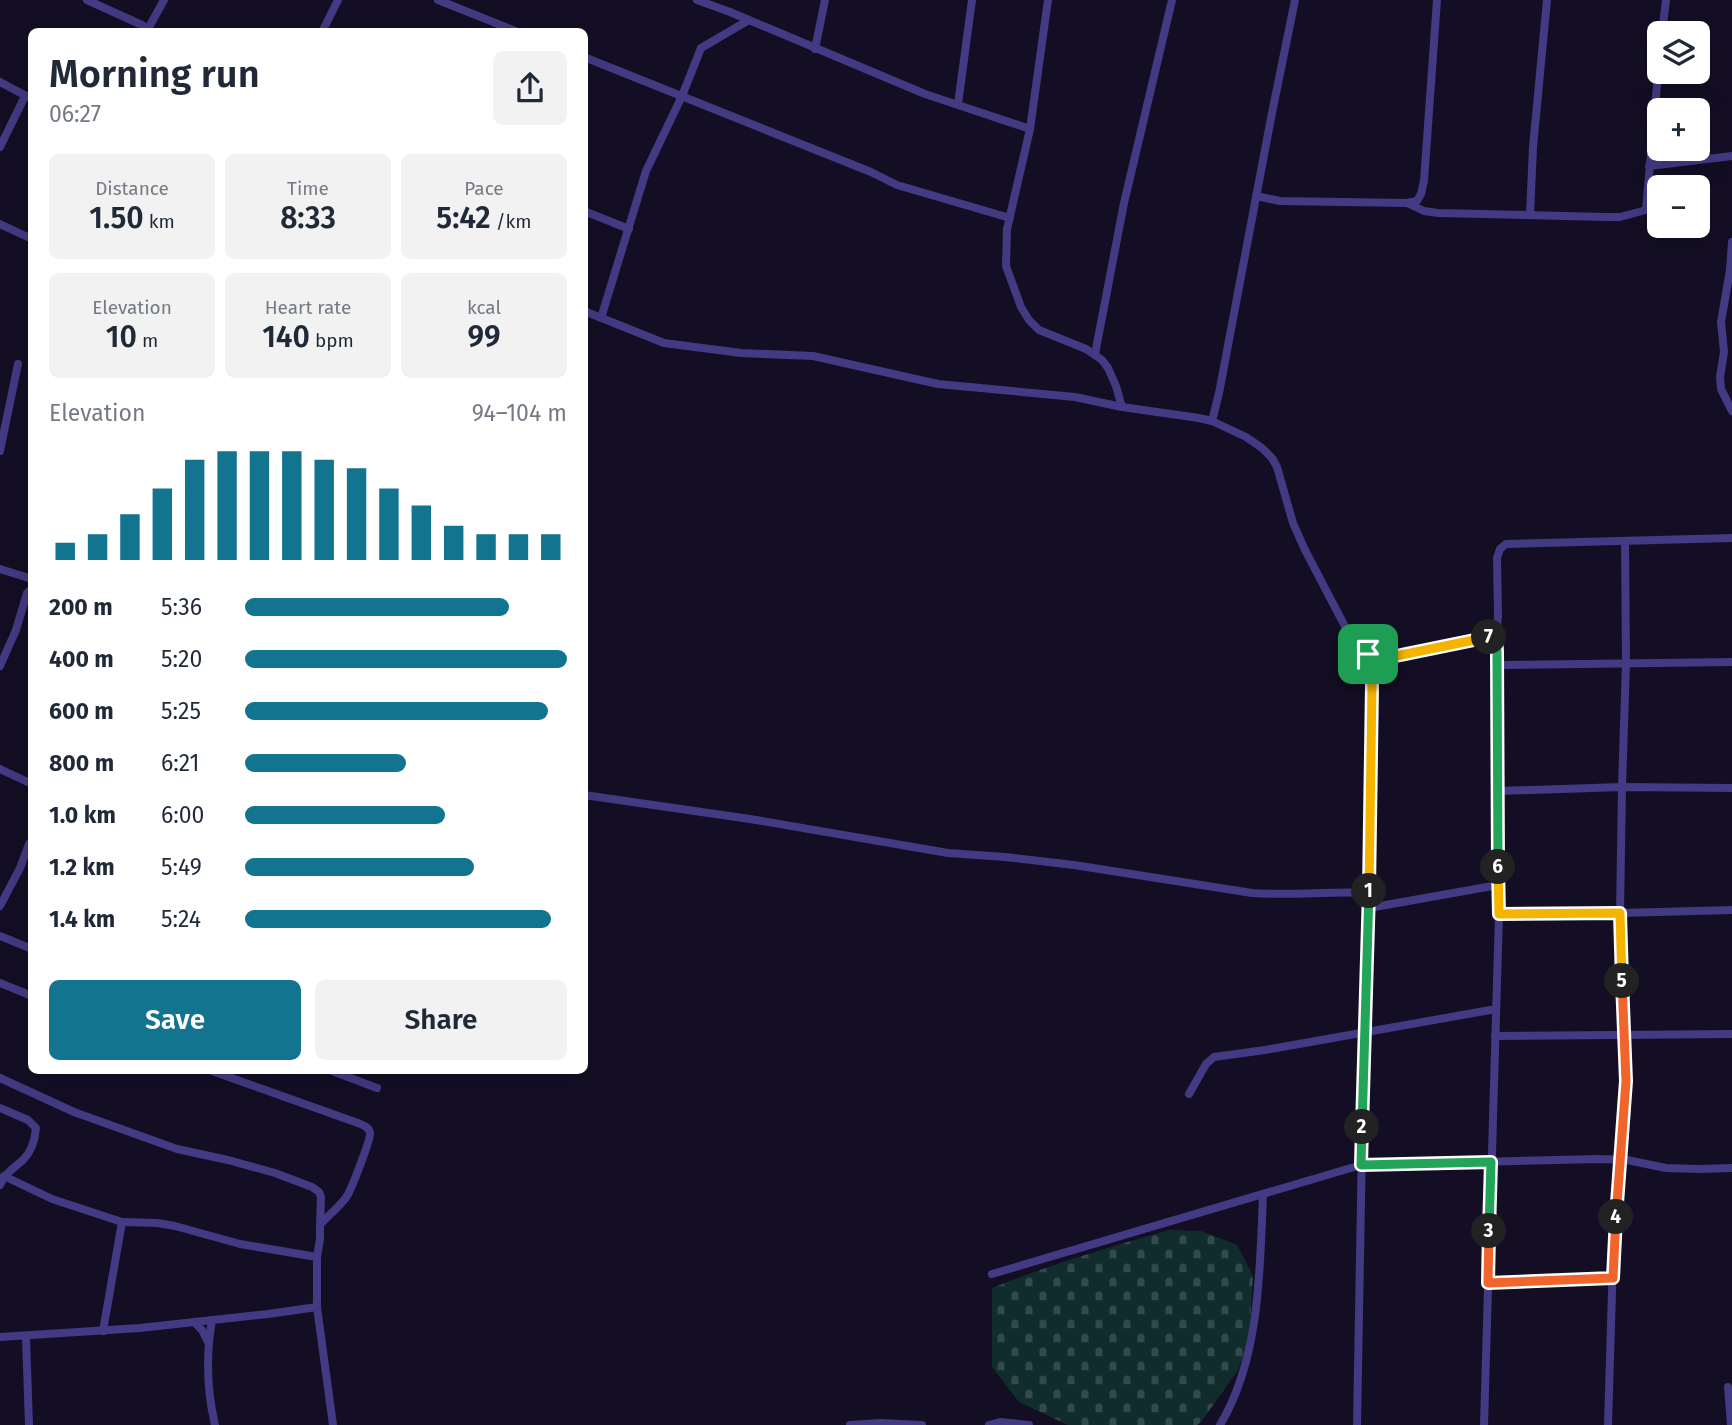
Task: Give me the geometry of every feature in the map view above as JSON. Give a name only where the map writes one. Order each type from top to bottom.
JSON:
[{"type":"street","points":[[87,0],[144,28]]},
{"type":"street","points":[[149,28],[164,0]]},
{"type":"street","points":[[324,28],[338,0]]},
{"type":"street","points":[[438,0],[508,28]]},
{"type":"street","points":[[697,0],[925,94],[1030,129]]},
{"type":"street","points":[[815,49],[825,0]]},
{"type":"street","points":[[958,104],[972,0]]},
{"type":"street","points":[[1048,0],[1030,129],[1005,248],[1006,266],[1028,320],[1039,330],[1095,354],[1102,360],[1116,386],[1122,407]]},
{"type":"street","points":[[1095,354],[1124,203],[1172,0]]},
{"type":"street","points":[[1212,421],[1295,0]]},
{"type":"street","points":[[1256,196],[1280,201],[1417,201],[1423,189],[1437,0]]},
{"type":"street","points":[[1530,215],[1533,147],[1547,0]]},
{"type":"street","points":[[1663,21],[1666,0]]},
{"type":"street","points":[[601,318],[646,171],[682,96],[701,48],[749,20]]},
{"type":"street","points":[[588,59],[872,172],[897,185],[1010,218]]},
{"type":"street","points":[[0,82],[28,98],[0,147]]},
{"type":"street","points":[[1407,203],[1438,214],[1606,217],[1646,211],[1657,84]]},
{"type":"street","points":[[1649,166],[1732,156]]},
{"type":"street","points":[[588,213],[629,229]]},
{"type":"street","points":[[0,224],[28,237]]},
{"type":"street","points":[[1732,242],[1721,323],[1724,352],[1720,377],[1721,389],[1732,411]]},
{"type":"street","points":[[588,312],[664,343],[741,354],[813,356],[938,384],[1076,397],[1212,421],[1246,437],[1272,458],[1293,523],[1305,550],[1350,636],[1360,649],[1368,654],[1391,657],[1474,639],[1496,637]]},
{"type":"street","points":[[0,451],[18,364]]},
{"type":"street","points":[[1484,1425],[1499,914],[1497,558],[1500,549],[1510,544],[1732,538]]},
{"type":"street","points":[[1608,1425],[1613,1278],[1626,1081],[1620,913],[1626,664],[1625,541]]},
{"type":"street","points":[[0,569],[28,578]]},
{"type":"street","points":[[0,666],[16,630],[28,592]]},
{"type":"street","points":[[1357,1425],[1369,908],[1372,685],[1368,654]]},
{"type":"street","points":[[1497,665],[1732,662]]},
{"type":"street","points":[[0,769],[28,782]]},
{"type":"street","points":[[1497,791],[1622,787],[1732,788]]},
{"type":"street","points":[[588,796],[750,819],[948,853],[1074,865],[1252,893],[1276,895],[1369,892]]},
{"type":"street","points":[[0,906],[28,847]]},
{"type":"street","points":[[1369,908],[1498,886]]},
{"type":"street","points":[[1499,914],[1732,910]]},
{"type":"street","points":[[0,936],[28,948]]},
{"type":"street","points":[[0,983],[28,994]]},
{"type":"street","points":[[1189,1094],[1206,1064],[1214,1057],[1496,1009]]},
{"type":"street","points":[[1495,1036],[1732,1034]]},
{"type":"street","points":[[220,1074],[367,1127],[370,1139],[347,1196],[320,1225]]},
{"type":"street","points":[[340,1074],[377,1088]]},
{"type":"street","points":[[0,1078],[74,1112],[169,1146],[275,1173],[319,1192],[317,1307],[333,1425]]},
{"type":"street","points":[[0,1108],[28,1120],[37,1128],[35,1140],[26,1157],[2,1180],[122,1223],[175,1226],[240,1244],[317,1257]]},
{"type":"street","points":[[992,1274],[1361,1165],[1620,1159],[1666,1168],[1732,1168]]},
{"type":"street","points":[[1220,1425],[1244,1370],[1250,1340],[1257,1300],[1263,1194]]},
{"type":"street","points":[[103,1331],[122,1223]]},
{"type":"street","points":[[1488,1283],[1613,1278]]},
{"type":"street","points":[[0,1337],[103,1331],[317,1307]]},
{"type":"street","points":[[212,1320],[208,1342],[209,1387],[215,1425]]},
{"type":"street","points":[[194,1322],[208,1342]]},
{"type":"street","points":[[26,1337],[29,1425]]},
{"type":"street","points":[[1728,1387],[1731,1425]]},
{"type":"street","points":[[989,1425],[1000,1422],[1028,1425]]},
{"type":"street","points":[[850,1425],[922,1425]]},
{"type":"green space","points":[[1169,1230],[1201,1231],[1237,1245],[1253,1276],[1250,1321],[1244,1354],[1238,1370],[1201,1422],[1197,1425],[1068,1425],[1019,1402],[992,1367],[992,1288],[1079,1257]]},
{"type":"route","points":[[1496,637],[1499,914],[1620,913],[1626,1081],[1613,1278],[1488,1283],[1491,1162],[1361,1165],[1370,872],[1372,685],[1368,654],[1391,657],[1474,639],[1496,637]]}]
